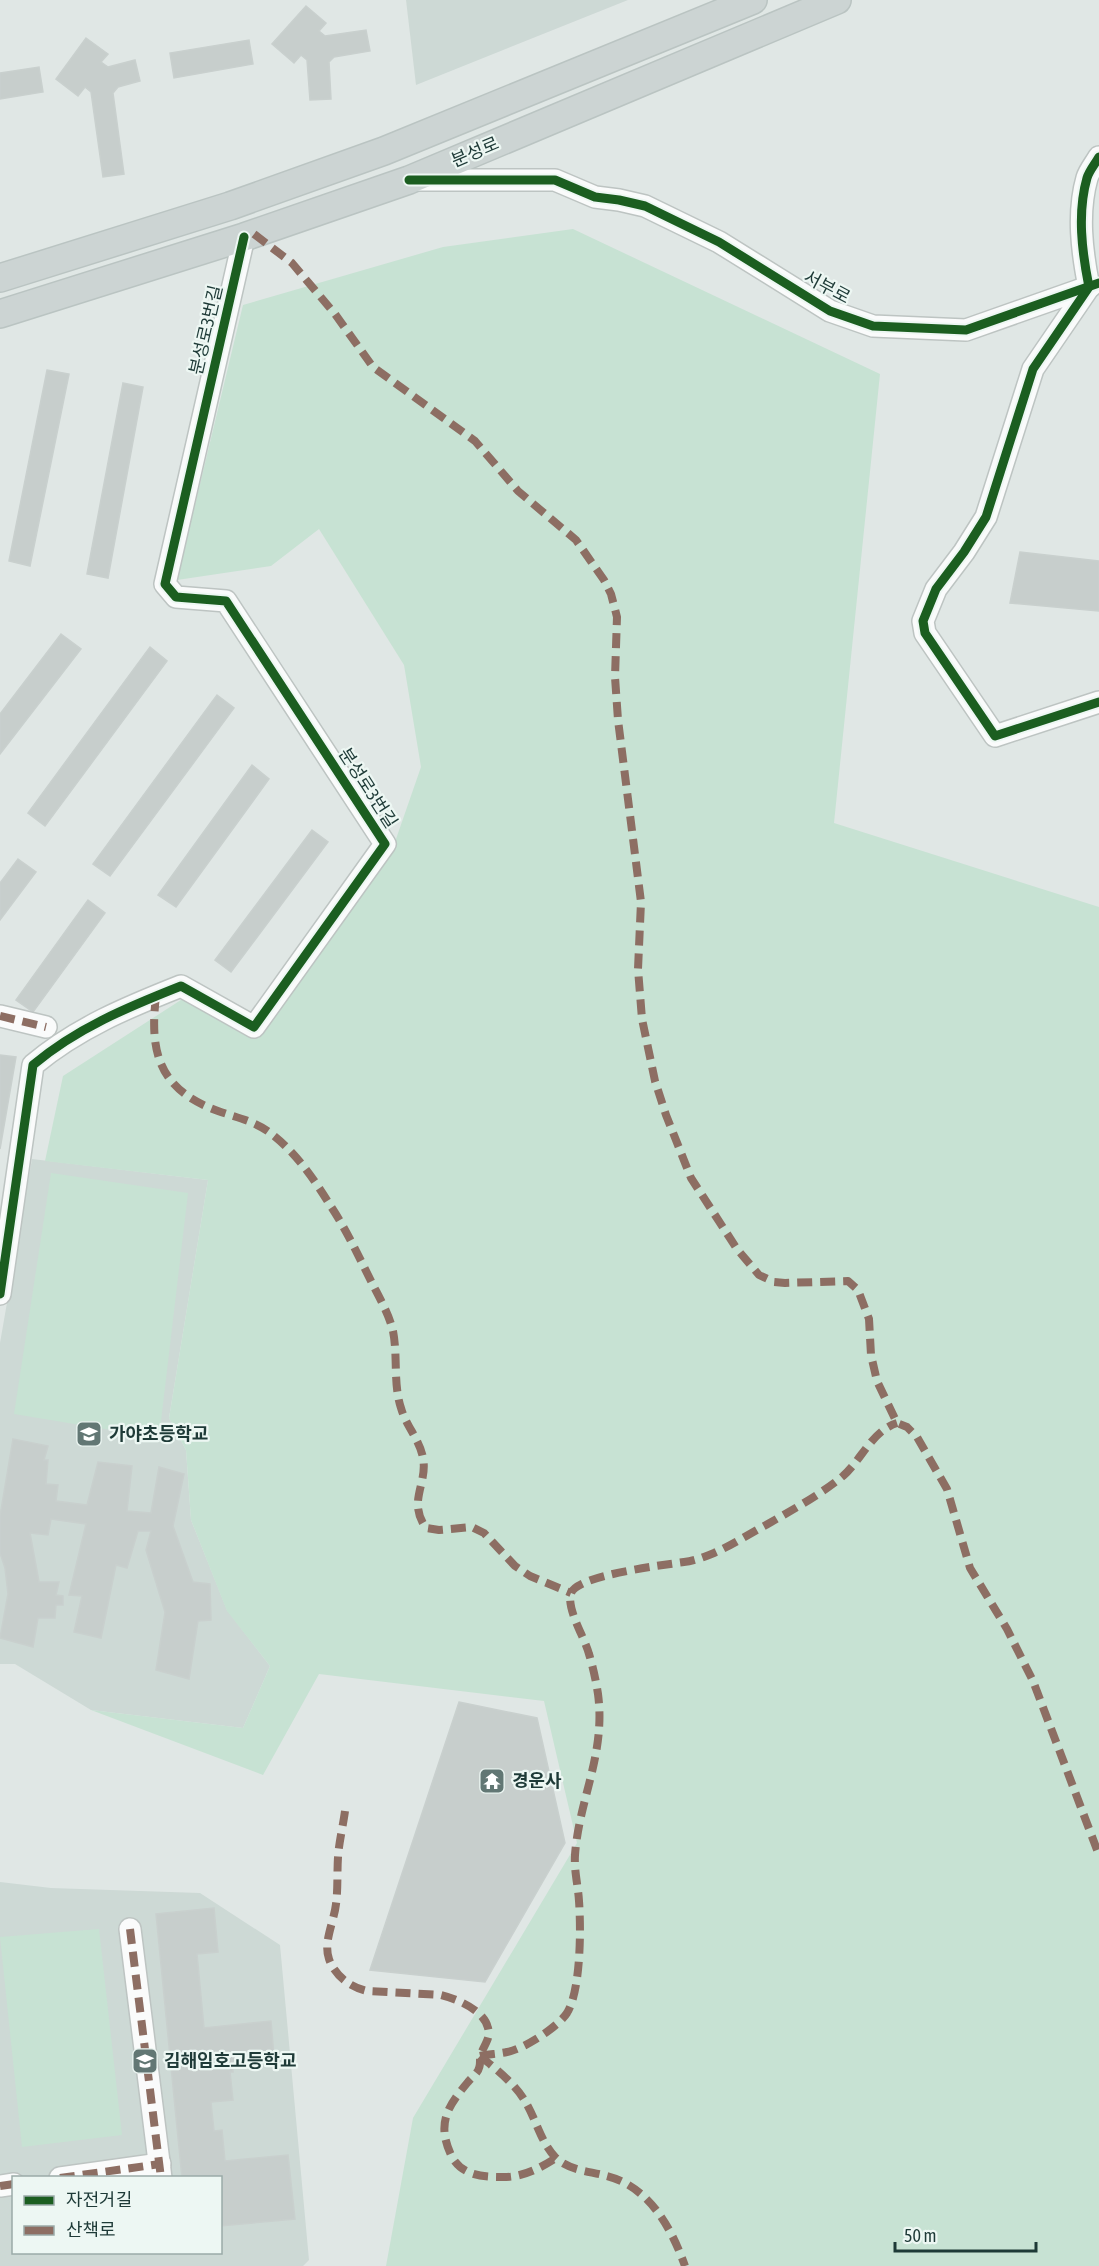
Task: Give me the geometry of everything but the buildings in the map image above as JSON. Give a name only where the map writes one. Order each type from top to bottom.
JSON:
[{"type":"main road","name":"분성로","points":[[0,278],[230,206],[384,151],[753,0]]},
{"type":"main road","name":"분성로","points":[[0,314],[244,237],[409,180],[837,0]]},
{"type":"street","points":[[1099,157],[1087,176],[1081,233],[1094,285],[1033,369],[986,517],[964,552],[936,589],[923,621],[925,633],[995,736],[1099,702]]},
{"type":"street","name":"서부로","points":[[409,180],[555,180],[595,197],[645,206],[719,242],[830,311],[873,326],[966,330],[1094,285]]},
{"type":"street","name":"분성로3번길","points":[[0,1294],[33,1065],[57,1045],[116,1012],[181,986],[254,1026],[386,844],[226,601],[176,597],[165,584],[244,237]]},
{"type":"street","points":[[0,1016],[46,1026]]},
{"type":"street","points":[[89,2176],[160,2171],[130,1929]]},
{"type":"shaded area","points":[[406,0],[628,0],[416,85]]},
{"type":"shaded area","name":"가야초등학교","points":[[32,1159],[208,1180],[169,1418],[186,1450],[191,1520],[227,1610],[270,1666],[243,1728],[91,1710],[15,1664],[0,1664],[0,1343]]},
{"type":"shaded area","name":"김해임호고등학교","points":[[0,1882],[51,1888],[200,1893],[280,1945],[309,2260],[303,2266],[0,2266]]},
{"type":"green space","points":[[573,229],[880,374],[834,823],[1099,907],[1099,2266],[386,2266],[413,2118],[577,1843],[544,1701],[319,1674],[263,1775],[91,1710],[243,1728],[270,1666],[227,1611],[191,1520],[186,1450],[169,1418],[208,1180],[45,1161],[63,1076],[184,998],[258,1038],[396,839],[421,767],[404,665],[319,529],[271,566],[177,580],[243,305],[443,247]]},
{"type":"green space","points":[[51,1173],[188,1193],[159,1438],[14,1414]]},
{"type":"green space","points":[[99,1929],[122,2135],[22,2147],[0,1937]]},
{"type":"marked path","points":[[254,234],[292,263],[335,314],[373,367],[475,441],[518,491],[576,540],[604,580],[611,594],[617,617],[615,677],[618,720],[641,902],[638,969],[642,1019],[655,1081],[666,1115],[691,1178],[737,1249],[759,1275],[774,1282],[785,1283],[848,1281],[858,1290],[869,1319],[871,1355],[877,1381],[897,1423],[907,1427],[917,1437],[947,1489],[970,1568],[1007,1629],[1033,1681],[1099,1855]]},
{"type":"marked path","points":[[156,996],[154,1017],[157,1052],[171,1081],[198,1102],[257,1125],[278,1139],[303,1165],[317,1185],[357,1252],[384,1306],[393,1331],[399,1399],[403,1415],[419,1445],[423,1458],[424,1467],[418,1509],[426,1528],[439,1530],[472,1527],[484,1533],[515,1566],[530,1576],[571,1593]]},
{"type":"marked path","points":[[0,1016],[46,1027]]},
{"type":"marked path","points":[[480,2056],[514,2050],[549,2031],[567,2013],[575,1990],[580,1927],[575,1855],[577,1834],[595,1757],[599,1716],[593,1669],[587,1647],[573,1615],[571,1593],[577,1587],[605,1576],[692,1561],[727,1547],[796,1508],[834,1483],[850,1469],[881,1432],[897,1423]]},
{"type":"marked path","points":[[345,1811],[339,1851],[336,1904],[327,1946],[329,1959],[335,1971],[349,1984],[367,1991],[441,1995],[455,1999],[476,2011],[485,2022],[489,2035],[480,2056],[480,2065],[476,2074],[449,2108],[444,2125],[447,2145],[452,2157],[461,2168],[473,2174],[508,2177],[529,2172],[556,2158]]},
{"type":"marked path","points":[[130,1929],[161,2176]]},
{"type":"marked path","points":[[480,2056],[505,2077],[521,2095],[542,2138],[556,2158],[574,2168],[622,2181],[646,2199],[665,2223],[685,2266]]},
{"type":"marked path","points":[[74,2176],[160,2164]]},
{"type":"marked path","points":[[0,2186],[12,2184]]},
{"type":"cycle path","points":[[1099,157],[1088,175],[1082,205],[1084,260],[1089,287],[1033,369],[986,517],[964,552],[936,589],[923,621],[925,633],[995,736],[1099,702]]},
{"type":"cycle path","points":[[409,180],[555,180],[595,197],[645,206],[719,242],[830,311],[873,326],[966,330],[1099,283]]},
{"type":"cycle path","points":[[0,1294],[33,1065],[85,1029],[122,1010],[181,986],[254,1027],[385,844],[226,601],[176,597],[165,584],[244,237]]},
{"type":"place","name":"가야초등학교","points":[[89,1434]]},
{"type":"place","name":"경운사","points":[[492,1781]]},
{"type":"place","name":"김해임호고등학교","points":[[145,2061]]}]
